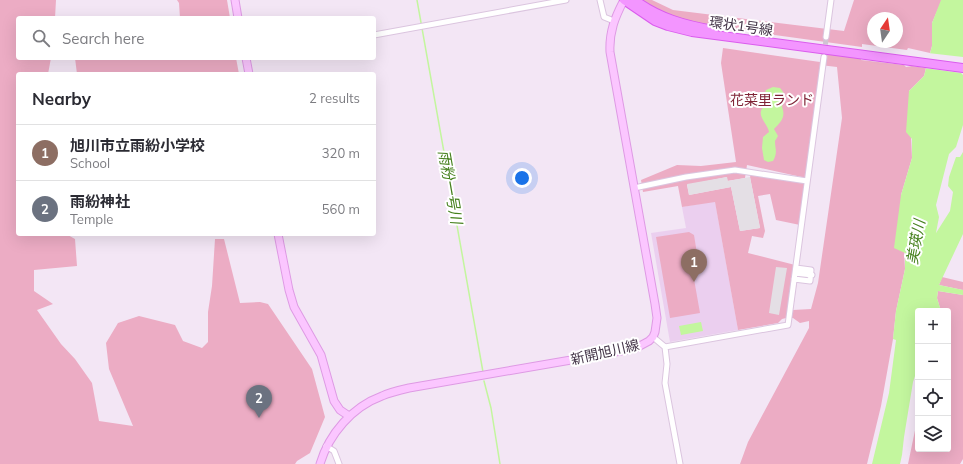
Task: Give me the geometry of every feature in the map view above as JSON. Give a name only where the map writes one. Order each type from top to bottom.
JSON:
[{"type":"main road","points":[[235,0],[238,16]]},
{"type":"main road","name":"新開旭川線","points":[[320,464],[326,446],[349,416],[380,396],[409,388],[636,348],[653,337],[657,318],[610,52],[609,39],[614,21],[624,0]]},
{"type":"main road","name":"環状1号線","points":[[624,0],[655,21],[692,32],[861,52]]},
{"type":"main road","name":"環状1号線","points":[[635,0],[661,16],[693,26],[861,52]]},
{"type":"main road","points":[[861,52],[963,62]]},
{"type":"main road","points":[[861,52],[963,68]]},
{"type":"main road","points":[[246,60],[249,72]]},
{"type":"main road","points":[[278,236],[289,290],[294,307],[321,355],[334,401],[340,410],[349,416]]},
{"type":"street","points":[[376,35],[566,0]]},
{"type":"street","points":[[600,0],[604,16],[614,21]]},
{"type":"street","points":[[826,37],[831,0]]},
{"type":"street","points":[[665,347],[788,325],[824,57]]},
{"type":"street","points":[[634,188],[686,177],[735,170],[807,181]]},
{"type":"street","points":[[795,273],[808,275],[795,273]]},
{"type":"street","points":[[653,337],[665,347],[667,364],[665,383],[680,464]]},
{"type":"street","points":[[326,446],[334,451],[339,464]]},
{"type":"shaded area","points":[[727,177],[728,181],[750,177],[760,228],[740,231],[731,187],[689,195],[687,184]]},
{"type":"shaded area","points":[[715,201],[738,330],[670,342],[651,233],[686,228],[682,207]]},
{"type":"shaded area","points":[[776,267],[787,268],[779,315],[769,313]]},
{"type":"green space","points":[[0,0],[56,0],[55,16],[16,16],[16,60],[51,60],[48,72],[16,72],[16,236],[70,236],[75,239],[77,266],[34,270],[34,291],[53,304],[37,310],[61,344],[75,359],[92,383],[99,421],[133,426],[109,369],[106,343],[118,323],[139,316],[175,325],[183,341],[202,348],[208,342],[208,312],[212,286],[215,239],[224,239],[240,303],[260,302],[268,304],[312,369],[325,417],[310,453],[297,461],[295,464],[0,464]]},
{"type":"green space","points":[[177,0],[227,0],[230,16],[180,16],[179,3]]},
{"type":"green space","points":[[639,0],[652,0],[673,10],[844,31],[854,0],[941,0],[932,23],[932,46],[930,53],[908,48],[907,50],[892,48],[903,48],[903,12],[867,12],[867,45],[862,44],[862,47],[695,24],[674,19]]},
{"type":"green space","name":"花菜里ランド","points":[[723,48],[820,62],[822,52],[861,57],[861,60],[904,65],[906,67],[912,66],[926,68],[924,76],[909,91],[912,158],[901,195],[905,269],[896,311],[893,339],[881,406],[867,464],[740,464],[748,442],[809,328],[809,321],[800,323],[793,318],[786,318],[782,319],[778,323],[738,330],[715,202],[682,207],[678,186],[643,192],[641,180],[677,165],[701,166],[736,162],[721,63]],"holes":[[[820,65],[837,67],[842,118],[818,283],[811,309],[793,310],[799,266],[748,253],[752,236],[763,238],[765,231],[758,196],[770,194],[776,220],[800,225],[806,184],[804,182],[751,174],[750,177],[760,228],[740,231],[731,187],[689,195],[687,185],[727,177],[727,181],[745,178],[747,165],[806,178]]]},
{"type":"green space","points":[[75,60],[236,60],[239,72],[77,72]]},
{"type":"green space","points":[[689,232],[694,235],[700,272],[694,279],[700,313],[670,318],[656,237]]},
{"type":"green space","points":[[942,277],[963,282],[963,290],[939,285]]},
{"type":"green space","points":[[938,291],[963,295],[963,459],[960,464],[908,464],[915,430],[915,452],[951,452],[951,308],[940,308],[937,298]]},
{"type":"water","name":"美瑛川","points":[[941,0],[963,0],[963,125],[956,147],[949,154],[936,205],[939,217],[936,233],[950,211],[953,192],[948,186],[949,177],[956,157],[960,157],[963,152],[963,234],[939,285],[963,290],[963,295],[938,291],[937,298],[940,308],[915,308],[915,376],[900,464],[872,464],[889,393],[896,340],[893,339],[896,311],[905,269],[905,253],[894,248],[901,195],[912,158],[912,139],[906,132],[909,91],[924,76],[932,46],[932,23]]},
{"type":"water","points":[[773,87],[780,88],[785,98],[782,107],[783,117],[781,122],[774,129],[778,136],[775,141],[775,155],[773,161],[768,162],[764,160],[762,148],[763,137],[769,132],[762,119],[761,111],[765,103],[766,90]]},
{"type":"water","points":[[701,322],[703,331],[681,335],[679,326]]},
{"type":"pier","points":[[928,53],[963,57],[963,75],[961,73],[924,68]]},
{"type":"waterway","name":"雨粉一号川","points":[[417,0],[483,372]]},
{"type":"waterway","name":"雨粉一号川","points":[[484,381],[491,408],[500,464]]},
{"type":"tunnel","points":[[825,52],[826,37]]},
{"type":"place","name":"旭川市立雨紛小学校","points":[[694,282]]},
{"type":"place","name":"雨紛神社","points":[[259,418]]}]
